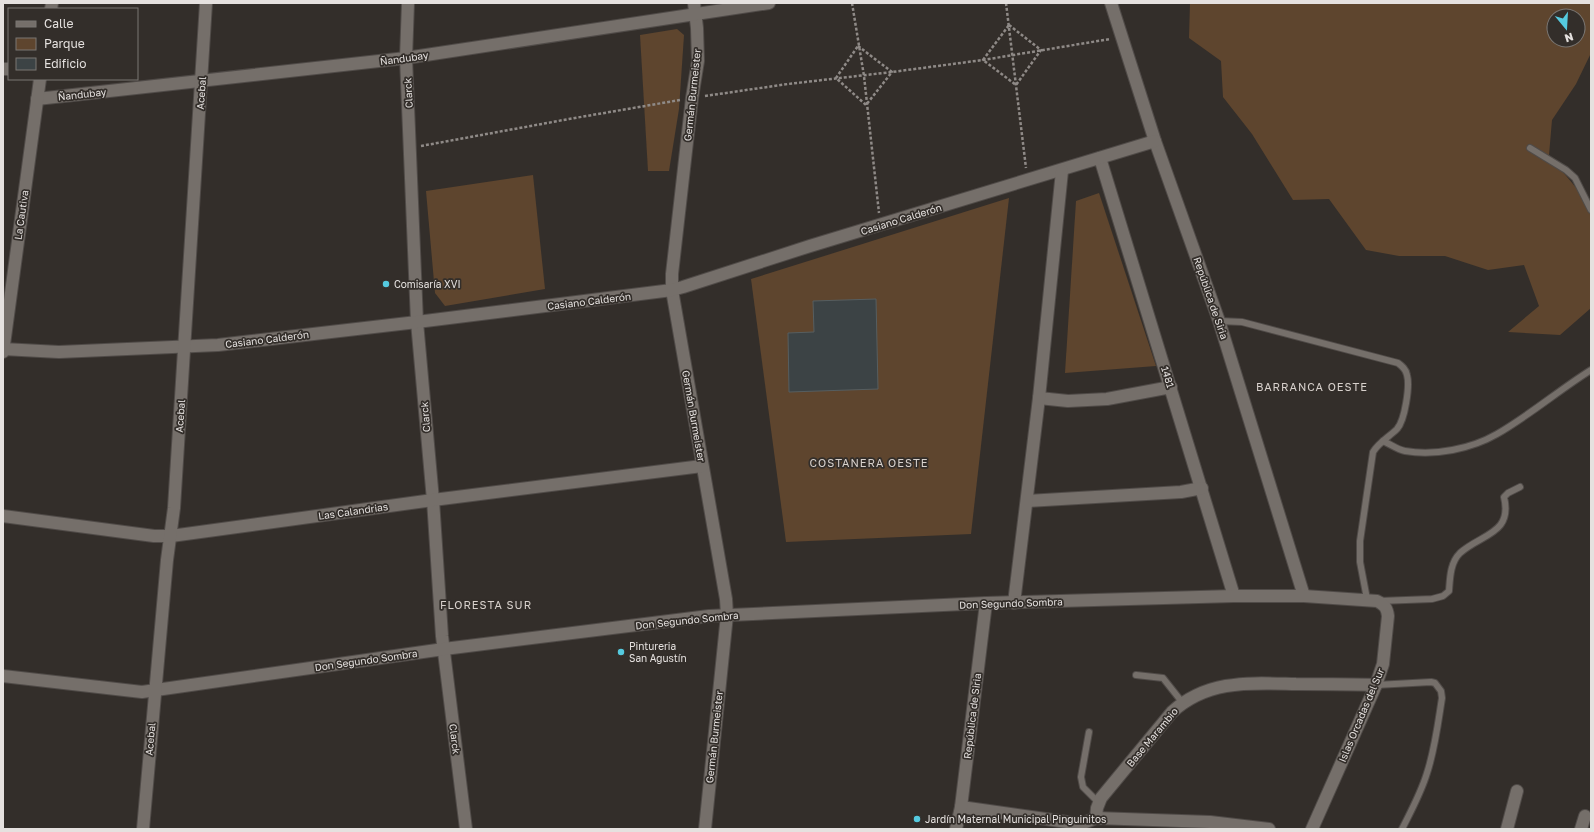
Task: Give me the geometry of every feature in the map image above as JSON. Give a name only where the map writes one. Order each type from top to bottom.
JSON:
[{"type":"street","name":"Acebal","points":[[143,829],[154,690],[167,560],[174,508],[206,3]]},
{"type":"street","name":"Clarck","points":[[408,3],[406,58],[417,322],[433,500],[444,649],[466,829]]},
{"type":"street","name":"Ñandubay","points":[[37,99],[406,58],[554,35],[694,9],[769,3]]},
{"type":"street","name":"República de Siria","points":[[1111,3],[1155,141],[1219,320],[1304,596]]},
{"type":"street","name":"Germán Burmeister","points":[[694,9],[698,61],[692,98],[673,266],[672,290],[726,599],[727,615],[705,829]]},
{"type":"street","name":"La Cautiva","points":[[3,352],[40,80]]},
{"type":"street","name":"Casiano Calderón","points":[[3,349],[59,352],[225,344],[672,290],[683,288],[810,246],[1155,141]]},
{"type":"street","name":"1481","points":[[1100,158],[1234,596]]},
{"type":"street","points":[[1014,603],[1039,398],[1062,170]]},
{"type":"street","points":[[1039,398],[1068,401],[1107,399],[1171,387]]},
{"type":"street","name":"Las Calandrias","points":[[3,516],[154,536],[170,536],[433,500],[702,466]]},
{"type":"street","points":[[1026,501],[1182,492],[1202,488]]},
{"type":"street","name":"Don Segundo Sombra","points":[[3,676],[142,692],[444,649],[709,616],[986,603],[1234,596],[1304,596],[1372,600]]},
{"type":"street","name":"Islas Orcadas del Sur","points":[[1312,829],[1376,685],[1383,664],[1388,616],[1387,609],[1384,604],[1372,600]]},
{"type":"street","name":"República de Siria","points":[[956,829],[986,603]]},
{"type":"street","name":"Base Marambio","points":[[1098,802],[1172,712],[1182,702],[1204,691],[1232,684],[1246,683],[1376,685]]},
{"type":"street","points":[[1507,829],[1517,791]]},
{"type":"street","points":[[1096,818],[1098,802]]},
{"type":"street","points":[[960,807],[1081,827],[1088,820],[1096,818],[1270,829]]},
{"type":"street","points":[[1581,829],[1585,816]]},
{"type":"lane","points":[[1530,148],[1566,170],[1575,178],[1591,210]]},
{"type":"lane","points":[[1219,320],[1242,322],[1398,363],[1404,368],[1407,374],[1408,382],[1403,418],[1397,428],[1377,445],[1373,452],[1360,541],[1360,562],[1372,600],[1432,599],[1443,596],[1449,591],[1450,570],[1460,553],[1500,527],[1505,518],[1507,506],[1504,497],[1508,493],[1520,487]]},
{"type":"lane","points":[[1383,440],[1404,451],[1436,452],[1461,448],[1480,442],[1497,434],[1591,370]]},
{"type":"lane","points":[[1136,675],[1162,678],[1182,702]]},
{"type":"lane","points":[[1376,685],[1431,682],[1435,683],[1441,691],[1441,706],[1428,768],[1417,798],[1402,829]]},
{"type":"lane","points":[[1089,732],[1081,777],[1083,786],[1098,802]]},
{"type":"path","points":[[852,3],[864,76],[879,216]]},
{"type":"path","points":[[1006,3],[1026,169],[1019,171]]},
{"type":"path","points":[[1009,25],[1041,50]]},
{"type":"path","points":[[983,60],[1009,25]]},
{"type":"path","points":[[410,148],[692,98],[788,84],[864,76],[983,60],[1122,37]]},
{"type":"path","points":[[858,46],[892,72]]},
{"type":"path","points":[[836,78],[858,46]]},
{"type":"path","points":[[1016,85],[1041,50]]},
{"type":"path","points":[[983,60],[1016,85]]},
{"type":"path","points":[[866,105],[892,72]]},
{"type":"path","points":[[836,78],[866,105]]},
{"type":"green space","points":[[1190,3],[1591,3],[1591,53],[1576,84],[1552,120],[1549,155],[1591,206],[1591,308],[1560,335],[1508,332],[1539,306],[1524,265],[1488,270],[1445,256],[1399,256],[1366,250],[1329,199],[1293,200],[1252,134],[1223,97],[1221,61],[1189,38]]},
{"type":"green space","points":[[677,29],[684,35],[679,109],[669,171],[648,171],[640,35]]},
{"type":"green space","points":[[533,175],[545,289],[445,306],[435,293],[426,191]]},
{"type":"green space","points":[[1099,193],[1156,366],[1065,373],[1076,201]]},
{"type":"green space","points":[[1009,198],[971,534],[786,542],[751,279]]},
{"type":"building","points":[[876,299],[878,389],[789,392],[788,333],[814,332],[813,301]]},
{"type":"place","name":"Comisaría XVI","points":[[386,284]]},
{"type":"place","name":"Pintureria San Agustín","points":[[621,652]]},
{"type":"place","name":"Jardín Maternal Municipal Pinguinitos","points":[[917,819]]},
{"type":"district","name":"BARRANCA OESTE","points":[[1312,386]]},
{"type":"district","name":"COSTANERA OESTE","points":[[869,462]]},
{"type":"district","name":"FLORESTA SUR","points":[[486,604]]}]
